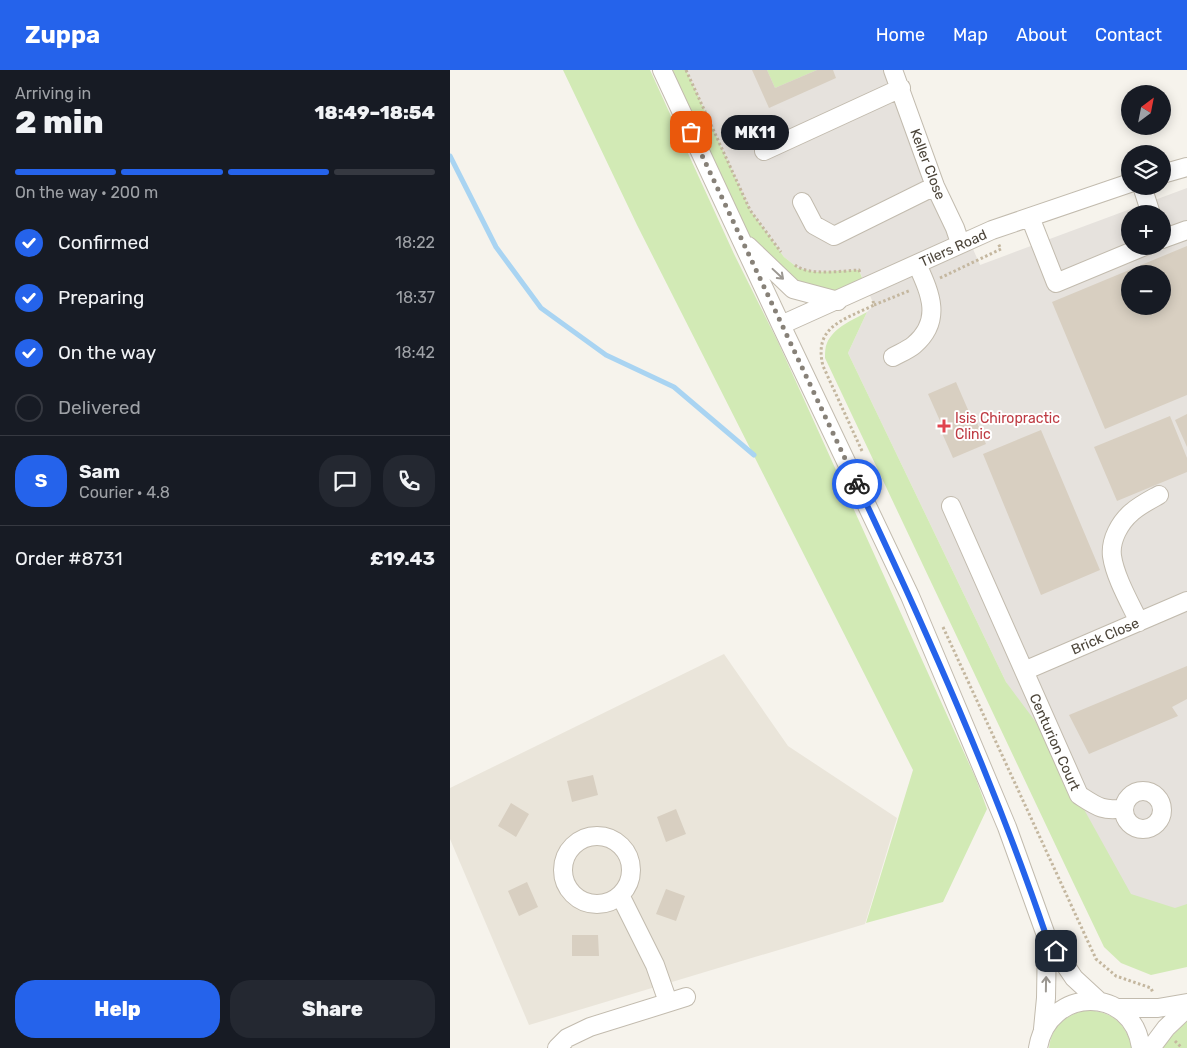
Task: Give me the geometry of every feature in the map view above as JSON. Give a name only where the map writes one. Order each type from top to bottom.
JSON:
[{"type":"street","points":[[662,70],[781,326],[910,596],[994,794],[1047,938],[1074,978],[1100,1002]]},
{"type":"street","points":[[764,151],[897,80]]},
{"type":"street","name":"Keller Close","points":[[897,80],[935,186],[955,228],[960,244]]},
{"type":"street","points":[[1171,171],[1187,167]]},
{"type":"street","points":[[802,202],[814,225],[834,236],[935,186]]},
{"type":"street","name":"Tilers Road","points":[[781,326],[960,244],[1030,217],[1121,186]]},
{"type":"street","points":[[1030,217],[1056,283],[1123,255]]},
{"type":"street","points":[[1171,236],[1187,230]]},
{"type":"street","points":[[742,241],[793,288],[838,301]]},
{"type":"street","points":[[893,357],[913,346],[923,335],[932,317],[931,301],[917,264]]},
{"type":"street","points":[[1139,622],[1117,573],[1112,555],[1114,537],[1122,522],[1133,511],[1159,495]]},
{"type":"street","name":"Centurion Court","points":[[951,506],[1079,795],[1097,807],[1111,810],[1124,808]]},
{"type":"street","name":"Brick Close","points":[[1024,672],[1187,601]]},
{"type":"street","points":[[620,895],[655,965],[668,1002]]},
{"type":"street","points":[[1038,1048],[1043,1030],[1046,998],[1047,938]]},
{"type":"street","points":[[557,1048],[567,1038],[590,1027],[686,997]]},
{"type":"street","points":[[1043,1030],[1056,1014],[1073,1003],[1086,1000],[1100,1002],[1117,1008],[1158,1008],[1187,1003]]},
{"type":"street","points":[[1117,1008],[1132,1022],[1137,1031],[1141,1048]]},
{"type":"street","points":[[1151,1048],[1166,1028],[1187,1008]]},
{"type":"path","points":[[686,70],[750,210],[784,257]]},
{"type":"path","points":[[791,262],[798,268],[815,272],[858,270],[874,305],[829,330],[823,338],[819,352],[822,366],[864,457]]},
{"type":"path","points":[[940,619],[1096,959],[1116,976],[1152,988],[1158,1008]]},
{"type":"shaded area","points":[[686,70],[895,70],[980,265],[1121,213],[1121,255],[1171,255],[1171,205],[1141,205],[1187,188],[1187,939],[1150,934],[1006,682],[848,353],[867,312],[874,305],[859,270],[815,272],[798,268],[784,257],[750,210]]},
{"type":"shaded area","points":[[724,654],[788,746],[897,818],[865,924],[529,1025],[450,839],[450,788]]},
{"type":"green space","points":[[563,70],[650,70],[734,254],[778,342],[976,779],[987,809],[943,902],[866,923],[913,770],[637,225]]},
{"type":"green space","points":[[663,70],[686,70],[750,210],[784,257],[798,268],[815,272],[859,270],[866,288],[838,301],[793,289],[742,241]]},
{"type":"green space","points":[[767,70],[817,70],[775,88]]},
{"type":"green space","points":[[867,312],[848,353],[1006,682],[1035,721],[1131,894],[1175,908],[1187,904],[1187,967],[1151,975],[1121,963],[1104,947],[825,358],[826,345],[830,337],[844,324]]},
{"type":"green space","points":[[1087,1010],[1104,1013],[1117,1020],[1126,1032],[1132,1048],[1049,1048],[1053,1033],[1061,1022]]},
{"type":"green space","points":[[1187,1021],[1187,1048],[1163,1048],[1166,1042]]},
{"type":"building","points":[[752,70],[767,70],[775,88],[817,70],[833,70],[836,78],[769,108]]},
{"type":"building","points":[[1187,246],[1187,395],[1105,429],[1052,302],[1121,273],[1121,315],[1171,315],[1171,265],[1141,265],[1165,255],[1171,255],[1171,253]]},
{"type":"building","points":[[956,382],[972,419],[975,418],[986,444],[953,458],[942,433],[945,432],[928,394]]},
{"type":"building","points":[[1187,414],[1187,447],[1175,420]]},
{"type":"building","points":[[1170,416],[1187,458],[1187,472],[1117,501],[1094,447]]},
{"type":"building","points":[[1041,430],[1100,570],[1041,595],[983,454]]},
{"type":"building","points":[[1187,666],[1187,699],[1172,707],[1178,716],[1089,754],[1069,715]]},
{"type":"building","points":[[593,775],[598,795],[572,802],[567,781]]},
{"type":"building","points":[[511,803],[529,814],[516,837],[498,826]]},
{"type":"building","points":[[676,809],[686,834],[666,842],[657,817]]},
{"type":"building","points":[[527,882],[538,907],[519,916],[508,891]]},
{"type":"building","points":[[666,889],[685,896],[676,921],[656,914]]},
{"type":"building","points":[[572,935],[598,935],[599,956],[572,956]]},
{"type":"waterway","points":[[450,156],[496,247],[541,308],[606,355],[674,387],[754,455]]},
{"type":"way so far","points":[[691,132],[857,484]]},
{"type":"place","name":"MK11","points":[[691,132]]},
{"type":"place","name":"Isis Chiropractic Clinic","points":[[944,426]]},
{"type":"route","points":[[857,484],[910,596],[994,794],[1047,938],[1056,951]]}]
